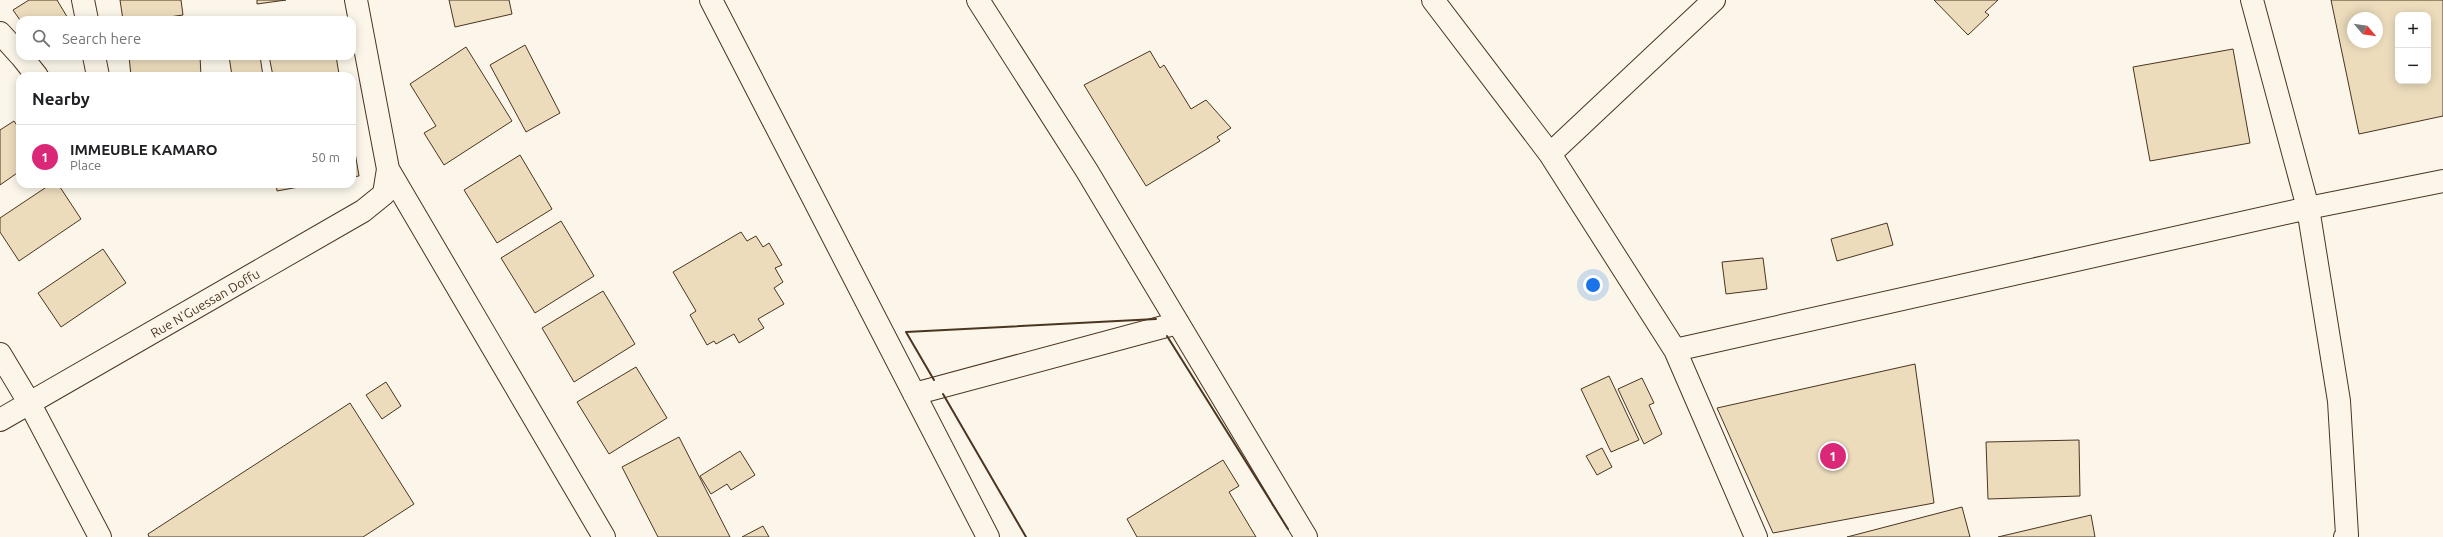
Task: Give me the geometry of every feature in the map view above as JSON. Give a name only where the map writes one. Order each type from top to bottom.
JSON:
[{"type":"street","points":[[83,0],[86,16]]},
{"type":"street","points":[[356,0],[388,169],[604,537]]},
{"type":"street","points":[[712,0],[988,537]]},
{"type":"street","points":[[978,0],[1087,171],[1306,537]]},
{"type":"street","points":[[1433,0],[1550,154],[1675,350],[1756,537]]},
{"type":"street","points":[[1550,154],[1714,0]]},
{"type":"street","points":[[2252,0],[2308,208],[2340,401],[2347,535],[2345,537]]},
{"type":"street","points":[[0,33],[16,51]]},
{"type":"street","points":[[24,60],[34,72]]},
{"type":"street","points":[[95,60],[97,72]]},
{"type":"street","name":"Rue N'Guessan Doffu","points":[[0,420],[363,212],[384,194],[388,169]]},
{"type":"street","points":[[1675,350],[2308,208],[2443,181]]},
{"type":"street","points":[[914,394],[1178,323]]},
{"type":"street","points":[[0,354],[30,404],[100,537]]},
{"type":"building","points":[[29,0],[57,0],[67,16],[17,16],[13,10]]},
{"type":"building","points":[[120,0],[181,0],[183,15],[122,16]]},
{"type":"building","points":[[257,0],[286,0],[257,4]]},
{"type":"building","points":[[449,0],[509,0],[512,14],[455,27]]},
{"type":"building","points":[[1934,0],[1998,0],[1985,12],[1989,15],[1968,35]]},
{"type":"building","points":[[2331,0],[2443,0],[2443,116],[2359,134]]},
{"type":"building","points":[[525,45],[560,113],[526,132],[490,65]]},
{"type":"building","points":[[466,47],[512,121],[444,165],[424,133],[436,126],[410,84]]},
{"type":"building","points":[[2233,49],[2250,143],[2150,161],[2133,67]]},
{"type":"building","points":[[1150,51],[1160,68],[1164,65],[1191,109],[1206,100],[1231,128],[1217,137],[1220,141],[1146,186],[1084,85]]},
{"type":"building","points":[[129,60],[200,60],[201,72],[131,72]]},
{"type":"building","points":[[230,60],[261,60],[262,72],[231,72]]},
{"type":"building","points":[[270,60],[337,60],[339,72],[272,72]]},
{"type":"building","points":[[14,121],[16,124],[16,174],[0,185],[0,130]]},
{"type":"building","points":[[520,155],[552,209],[497,243],[464,190]]},
{"type":"building","points":[[356,158],[359,176],[356,176]]},
{"type":"building","points":[[45,188],[61,188],[81,219],[19,261],[0,232],[0,218]]},
{"type":"building","points":[[277,188],[293,188],[277,191]]},
{"type":"building","points":[[561,221],[594,276],[535,313],[501,258]]},
{"type":"building","points":[[1887,223],[1893,245],[1837,261],[1831,239]]},
{"type":"building","points":[[741,232],[747,241],[756,236],[763,247],[769,243],[782,265],[775,268],[783,282],[774,288],[784,304],[758,319],[764,328],[739,343],[734,334],[716,344],[714,341],[707,345],[690,315],[696,311],[673,272]]},
{"type":"building","points":[[103,249],[126,283],[61,327],[38,293]]},
{"type":"building","points":[[1763,258],[1767,289],[1726,294],[1722,262]]},
{"type":"building","points":[[603,291],[635,344],[574,382],[542,328]]},
{"type":"building","points":[[1915,364],[1934,503],[1773,533],[1717,408]]},
{"type":"building","points":[[636,367],[667,418],[609,454],[577,402]]},
{"type":"building","points":[[1609,376],[1639,440],[1611,452],[1581,389]]},
{"type":"building","points":[[1642,378],[1654,403],[1649,405],[1662,434],[1644,444],[1618,389]]},
{"type":"building","points":[[386,382],[401,406],[382,419],[366,395]]},
{"type":"building","points":[[350,403],[414,504],[363,537],[149,537],[148,534]]},
{"type":"building","points":[[679,437],[730,537],[658,537],[622,467]]},
{"type":"building","points":[[2079,440],[2080,496],[1988,499],[1986,442]]},
{"type":"building","points":[[1602,448],[1612,467],[1597,475],[1586,456]]},
{"type":"building","points":[[740,451],[755,475],[731,490],[727,484],[711,494],[700,476]]},
{"type":"building","points":[[1223,460],[1239,486],[1229,492],[1256,537],[1137,537],[1127,519]]},
{"type":"building","points":[[1962,507],[1970,537],[1847,537]]},
{"type":"building","points":[[2091,515],[2095,537],[1998,537]]},
{"type":"building","points":[[763,526],[769,537],[742,537]]},
{"type":"wall","points":[[934,380],[906,332],[1156,319]]},
{"type":"wall","points":[[1167,336],[1288,529]]},
{"type":"wall","points":[[943,394],[1026,537]]},
{"type":"place","name":"IMMEUBLE KAMARO","points":[[1833,456]]}]
